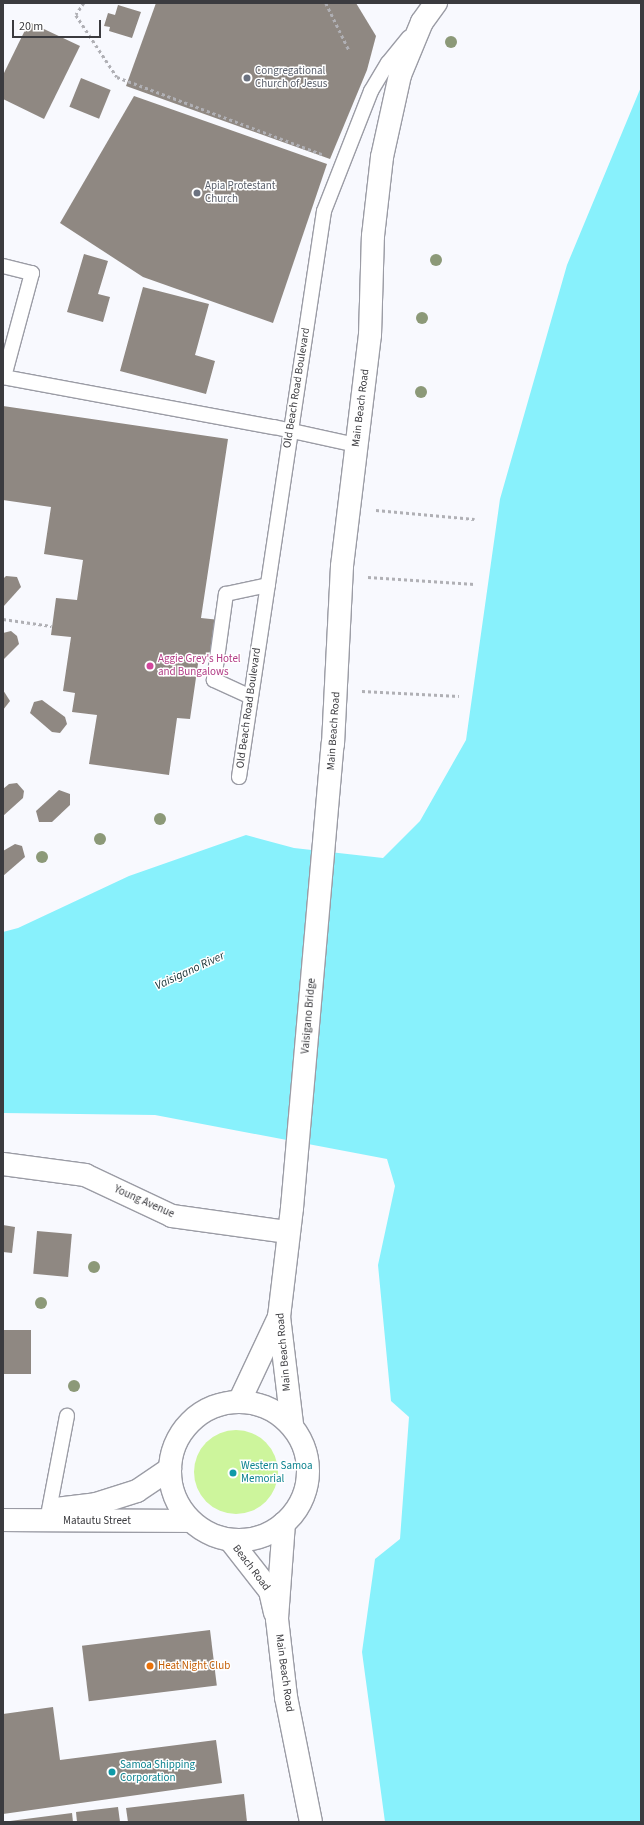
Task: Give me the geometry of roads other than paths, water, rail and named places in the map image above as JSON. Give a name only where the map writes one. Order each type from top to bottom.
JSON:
[{"type":"main road","name":"Main Beach Road","points":[[325,823],[337,689],[342,575],[370,335],[373,236],[382,157],[400,74],[422,22],[436,3]]},
{"type":"main road","name":"Vaisigano Bridge","points":[[292,1208],[325,823]]},
{"type":"main road","name":"Young Avenue","points":[[3,1164],[86,1176],[172,1216],[288,1232]]},
{"type":"main road","name":"Main Beach Road","points":[[292,1208],[279,1317],[292,1424]]},
{"type":"main road","points":[[240,1400],[279,1317]]},
{"type":"main road","points":[[240,1400],[262,1404],[292,1424],[306,1450],[309,1471],[306,1491],[298,1509],[284,1523],[268,1534],[255,1538],[230,1540],[202,1530],[190,1521],[176,1502],[169,1480],[170,1456],[179,1434],[194,1417],[215,1405],[240,1400]]},
{"type":"main road","name":"Matautu Street","points":[[3,1517],[96,1504],[137,1491],[170,1469]]},
{"type":"main road","name":"Matautu Street","points":[[3,1520],[190,1521]]},
{"type":"main road","name":"Main Beach Road","points":[[284,1523],[277,1619],[286,1697],[311,1822]]},
{"type":"main road","name":"Beach Road","points":[[230,1540],[270,1591],[277,1619]]},
{"type":"lane","name":"Old Beach Road Boulevard","points":[[239,777],[324,211],[371,91],[388,63],[422,22]]},
{"type":"lane","points":[[3,266],[32,273],[4,377],[290,431],[356,445]]},
{"type":"lane","points":[[251,697],[214,680],[226,594],[268,586]]},
{"type":"lane","points":[[49,1510],[67,1416]]},
{"type":"water","name":"Vaisigano River","points":[[641,87],[641,1822],[385,1822],[362,1652],[375,1559],[400,1539],[409,1417],[391,1401],[378,1265],[395,1186],[387,1159],[155,1115],[3,1113],[3,932],[18,928],[129,876],[246,835],[294,848],[383,858],[420,821],[466,740],[500,499],[567,265]]},
{"type":"place","name":"Congregational Church of Jesus","points":[[247,78]]},
{"type":"place","name":"Apia Protestant Church","points":[[197,193]]},
{"type":"place","name":"Aggie Grey's Hotel and Bungalows","points":[[150,666]]},
{"type":"place","name":"Western Samoa Memorial","points":[[233,1473]]},
{"type":"place","name":"Heat Night Club","points":[[150,1666]]},
{"type":"place","name":"Samoa Shipping Corporation","points":[[112,1772]]}]
